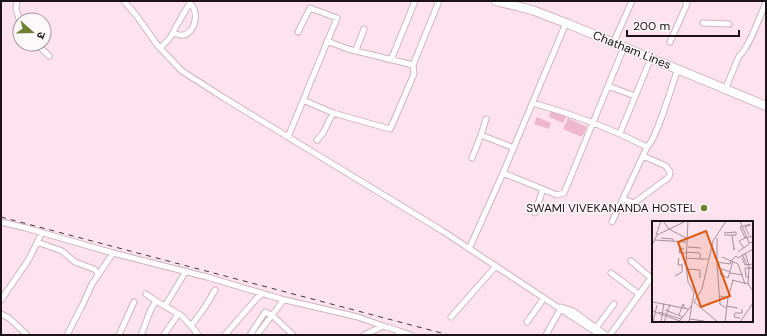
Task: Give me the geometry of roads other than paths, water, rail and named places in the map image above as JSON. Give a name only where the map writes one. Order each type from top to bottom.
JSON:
[{"type":"highway","name":"Chatham Lines","points":[[496,1],[532,10],[566,23],[766,106]]},
{"type":"highway","name":"Chatham Lines","points":[[514,1],[554,14],[766,101]]},
{"type":"street","points":[[17,1],[17,12]]},
{"type":"street","points":[[124,1],[160,48],[182,71],[496,266],[600,335]]},
{"type":"street","points":[[391,60],[415,1]]},
{"type":"street","points":[[303,100],[333,113],[390,128],[414,74],[414,65],[439,1]]},
{"type":"street","points":[[615,39],[632,1]]},
{"type":"street","points":[[670,42],[687,4],[685,1]]},
{"type":"street","points":[[727,85],[739,56],[742,55],[750,40],[766,2]]},
{"type":"street","points":[[160,48],[169,40],[190,3],[196,16],[193,25],[187,34],[181,36],[173,33]]},
{"type":"street","points":[[288,137],[337,18],[309,9],[298,32]]},
{"type":"street","points":[[469,249],[514,148],[566,23]]},
{"type":"street","points":[[703,23],[729,24]]},
{"type":"street","points":[[356,50],[364,29]]},
{"type":"street","points":[[327,42],[348,49],[414,65]]},
{"type":"street","points":[[503,173],[557,195],[564,193],[624,47]]},
{"type":"street","points":[[45,52],[49,56]]},
{"type":"street","points":[[620,133],[651,58]]},
{"type":"street","points":[[612,222],[647,147],[651,144],[678,69]]},
{"type":"street","points":[[608,86],[635,96]]},
{"type":"street","points":[[533,103],[566,112],[593,122],[620,133],[647,147]]},
{"type":"street","points":[[317,140],[323,133],[333,113]]},
{"type":"street","points":[[472,158],[486,119]]},
{"type":"street","points":[[481,135],[514,148]]},
{"type":"street","points":[[623,199],[634,203],[669,177],[670,172],[666,166],[643,156]]},
{"type":"street","points":[[534,213],[543,189]]},
{"type":"street","points":[[1,222],[42,232],[113,253],[186,271],[280,299],[358,317],[399,333],[411,335]]},
{"type":"street","points":[[1,300],[29,259],[42,232]]},
{"type":"street","points":[[37,242],[62,251],[75,262],[94,269],[99,274]]},
{"type":"street","points":[[67,335],[92,284],[113,253]]},
{"type":"street","points":[[610,335],[651,278],[631,261]]},
{"type":"street","points":[[452,317],[496,266]]},
{"type":"street","points":[[165,306],[186,271]]},
{"type":"street","points":[[611,273],[639,294]]},
{"type":"street","points":[[191,326],[215,290]]},
{"type":"street","points":[[146,294],[178,314],[198,333],[196,335]]},
{"type":"street","points":[[229,334],[257,298],[262,294]]},
{"type":"street","points":[[527,322],[544,298]]},
{"type":"street","points":[[257,335],[282,302],[280,299]]},
{"type":"street","points":[[140,335],[156,301]]},
{"type":"street","points":[[119,335],[134,302]]},
{"type":"street","points":[[596,328],[614,304]]},
{"type":"street","points":[[559,307],[573,311],[606,335]]},
{"type":"street","points":[[546,335],[559,307]]},
{"type":"street","points":[[250,335],[265,312],[272,316],[293,335]]},
{"type":"street","points":[[1,314],[9,318],[27,335]]},
{"type":"street","points":[[164,335],[178,314]]},
{"type":"street","points":[[364,335],[383,326]]},
{"type":"railway","points":[[1,217],[449,335]]},
{"type":"place","name":"SWAMI VIVEKANANDA HOSTEL","points":[[704,208]]}]
